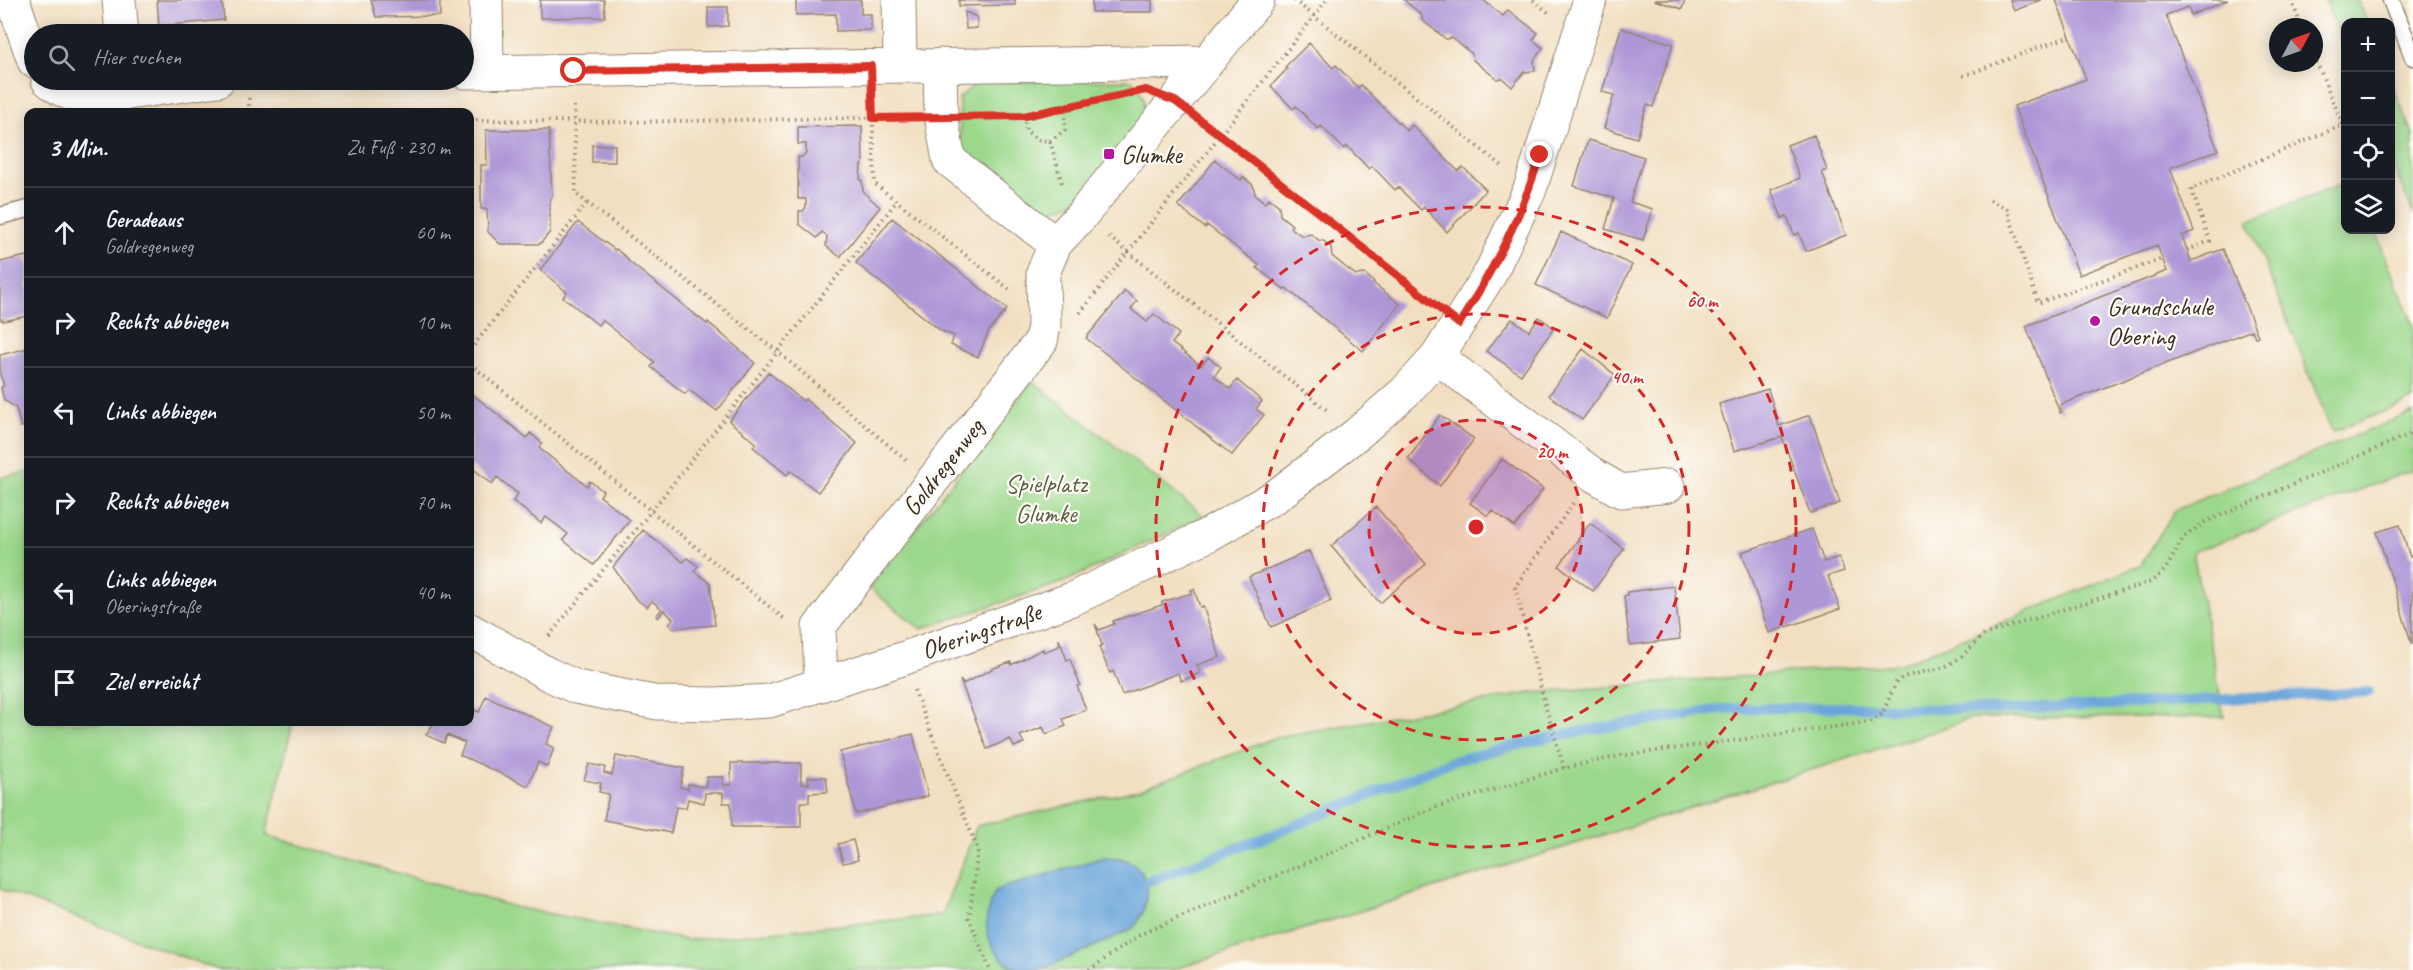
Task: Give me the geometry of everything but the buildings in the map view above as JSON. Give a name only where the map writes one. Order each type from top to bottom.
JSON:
[{"type":"street","points":[[13,0],[24,32]]},
{"type":"street","points":[[119,0],[121,24]]},
{"type":"street","points":[[486,0],[475,72],[1207,62]]},
{"type":"street","points":[[885,66],[899,0]]},
{"type":"street","points":[[1042,328],[1043,273],[1055,244],[1081,216],[1258,0]]},
{"type":"street","name":"Oberingstraße","points":[[474,632],[576,687],[658,703],[716,704],[770,701],[902,659],[1072,599],[1209,534],[1276,496],[1357,434],[1404,392],[1437,357],[1490,274],[1530,189],[1590,0]]},
{"type":"street","points":[[940,65],[941,116],[949,160],[1055,244]]},
{"type":"street","points":[[55,95],[94,98],[120,90]]},
{"type":"street","name":"Goldregenweg","points":[[821,685],[819,627],[932,482],[1042,328]]},
{"type":"street","points":[[1437,357],[1595,476],[1621,491],[1668,486]]},
{"type":"lane","points":[[2391,0],[2413,57]]},
{"type":"lane","points":[[0,216],[24,210]]},
{"type":"path","points":[[1294,0],[1530,189]]},
{"type":"path","points":[[885,66],[873,118],[875,184],[1042,328],[1060,338],[1327,0]]},
{"type":"path","points":[[2291,0],[2298,18]]},
{"type":"path","points":[[1963,76],[2070,36]]},
{"type":"path","points":[[574,71],[576,194],[778,352],[932,482]]},
{"type":"path","points":[[2187,250],[2210,241],[2191,189],[2343,125],[2321,72]]},
{"type":"path","points":[[474,120],[575,122],[1024,116],[1112,98]]},
{"type":"path","points":[[1175,101],[1459,324]]},
{"type":"path","points":[[1024,116],[1026,131],[1038,140],[1050,141],[1065,130],[1065,109]]},
{"type":"path","points":[[1990,200],[2007,209],[2038,303],[2162,258]]},
{"type":"path","points":[[527,662],[652,510],[897,201]]},
{"type":"path","points":[[474,345],[587,203]]},
{"type":"path","points":[[1128,252],[1357,434]]},
{"type":"path","points":[[474,367],[820,648]]},
{"type":"path","points":[[1089,970],[1141,934],[1434,808],[1564,768],[1620,756],[1870,722],[1882,714],[1896,683],[1903,677],[1945,667],[1961,657],[1985,634],[2151,582],[2165,570],[2184,537],[2205,522],[2413,433]]},
{"type":"path","points":[[1564,768],[1515,587],[1595,476]]},
{"type":"path","points":[[902,659],[978,850],[969,918],[990,970]]},
{"type":"green space","points":[[2325,0],[2358,0],[2365,18],[2341,18],[2341,40]]},
{"type":"green space","points":[[1132,80],[1144,101],[1141,125],[1078,201],[1051,211],[1025,209],[961,157],[959,98],[978,82]]},
{"type":"green space","points":[[2395,92],[2413,134],[2413,214],[2395,169]]},
{"type":"green space","points":[[2341,185],[2341,234],[2377,234],[2413,325],[2413,400],[2332,432],[2248,221]]},
{"type":"green space","name":"Spielplatz Glumke","points":[[1032,381],[1204,516],[1064,582],[921,629],[869,588]]},
{"type":"green space","points":[[2413,412],[2413,470],[2193,552],[2224,717],[1972,718],[1172,970],[218,970],[0,889],[0,478],[24,473],[24,726],[292,726],[266,835],[514,907],[688,940],[942,915],[977,826],[1138,790],[1277,737],[1531,693],[1901,664],[2141,565],[2175,510]]},
{"type":"water","points":[[1104,857],[1124,859],[1135,865],[1145,881],[1146,901],[1134,927],[1038,970],[1019,970],[1003,959],[995,950],[987,928],[988,912],[996,890]]},
{"type":"waterway","points":[[1133,887],[1269,836],[1452,761],[1555,736],[1600,728],[1723,709],[1840,707],[2006,710],[2369,692]]},
{"type":"place","name":"Glumke","points":[[1109,154]]},
{"type":"place","name":"Grundschule Obering","points":[[2095,321]]},
{"type":"route","points":[[574,71],[871,66],[873,118],[1024,116],[1146,90],[1175,101],[1459,324],[1490,274],[1515,224],[1530,189],[1540,155]]}]
